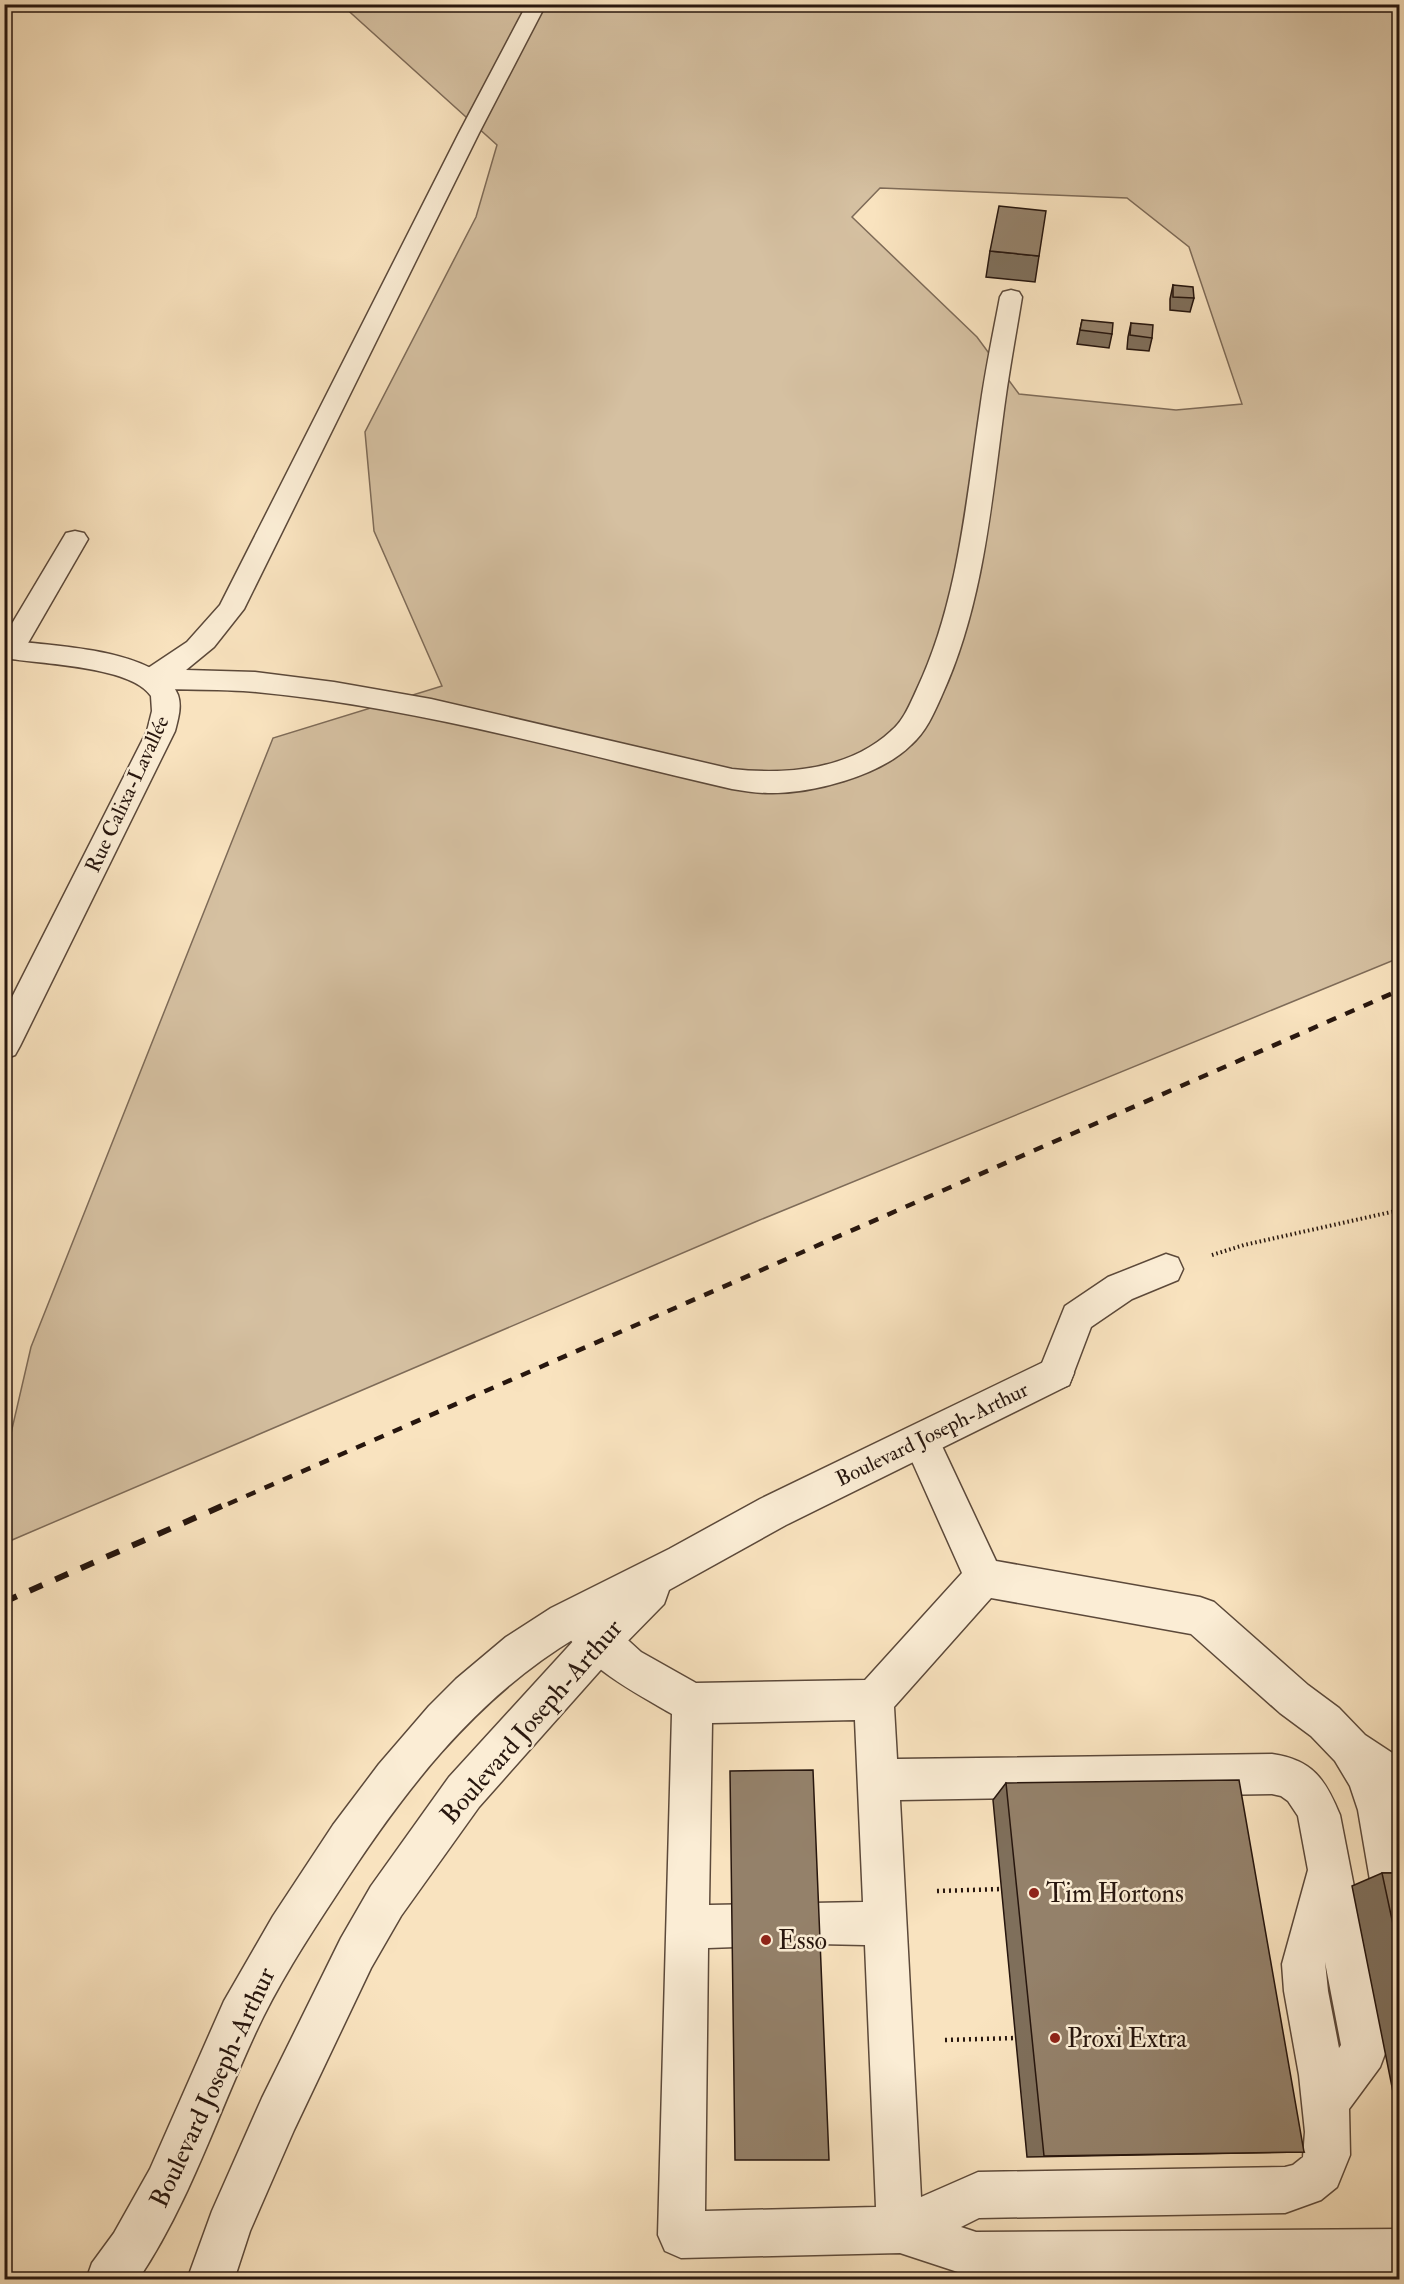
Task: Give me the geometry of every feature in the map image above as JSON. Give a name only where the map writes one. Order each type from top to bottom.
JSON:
[{"type":"street","points":[[152,679],[188,658],[209,639],[231,609],[469,133],[537,4]]},
{"type":"street","points":[[75,539],[7,649],[116,664],[152,679],[255,682],[334,692],[431,709],[732,779],[768,783],[800,780],[855,767],[879,755],[902,738],[917,719],[943,663],[957,614],[977,524],[992,407],[1011,297]]},
{"type":"street","name":"Rue Calixa-Lavallée","points":[[4,1046],[162,728],[167,707],[165,697],[152,679]]},
{"type":"street","name":"Boulevard Joseph-Arthur","points":[[109,2280],[128,2254],[159,2201],[242,2013],[302,1908],[380,1793],[422,1742],[500,1667],[534,1641],[587,1629],[631,1607],[681,1563],[771,1513],[997,1404],[1056,1373],[1077,1317],[1120,1288],[1166,1269]]},
{"type":"street","points":[[921,1441],[984,1578]]},
{"type":"street","points":[[984,1578],[1200,1616],[1269,1678],[1325,1722],[1349,1747],[1400,1783]]},
{"type":"street","points":[[900,2230],[874,1700],[984,1578]]},
{"type":"street","points":[[587,1629],[627,1666],[692,1703],[874,1700]]},
{"type":"street","name":"Boulevard Joseph-Arthur","points":[[210,2280],[228,2227],[278,2114],[356,1953],[386,1901],[464,1792],[587,1629]]},
{"type":"street","points":[[692,1703],[681,2235],[900,2230],[976,2255],[1400,2252]]},
{"type":"street","points":[[1349,1747],[1365,1775],[1378,1810],[1392,1886]]},
{"type":"street","points":[[877,1780],[1284,1775],[1307,1790],[1315,1802],[1329,1867],[1303,1969],[1330,2142],[1321,2171],[1311,2180],[1299,2187],[1285,2190],[978,2195],[900,2230]]},
{"type":"street","points":[[688,1927],[818,1923],[884,1908]]},
{"type":"path","points":[[1166,1269],[1244,1245],[1400,1210]]},
{"type":"path","points":[[1001,1878],[1003,1900]]},
{"type":"path","points":[[884,1908],[1002,1889]]},
{"type":"path","points":[[1015,2026],[1017,2049]]},
{"type":"path","points":[[890,2041],[1016,2038]]},
{"type":"shaded area","points":[[850,4],[851,11],[887,4],[1399,5],[1399,958],[755,1222],[5,1543],[5,1459],[31,1347],[273,738],[442,686],[374,531],[365,432],[476,217],[497,145],[342,5]],"holes":[[[880,188],[1127,198],[1189,247],[1242,404],[1176,410],[1019,394],[977,337],[852,217]]]},
{"type":"building","points":[[999,206],[1046,211],[1039,256],[990,251]]},
{"type":"building","points":[[1173,285],[1193,287],[1194,298],[1173,297]]},
{"type":"building","points":[[1082,320],[1113,323],[1112,334],[1080,330]]},
{"type":"building","points":[[1131,323],[1153,325],[1152,338],[1130,335]]},
{"type":"building","points":[[813,1770],[829,2160],[735,2160],[730,1771]]},
{"type":"building","points":[[1239,1780],[1304,2152],[1044,2156],[1006,1783]]},
{"type":"building","points":[[1382,1873],[1400,1873],[1400,1957]]},
{"type":"railway","points":[[228,1504],[1400,990]]},
{"type":"railway","points":[[4,1602],[231,1502]]},
{"type":"place","name":"Tim Hortons","points":[[1034,1893]]},
{"type":"place","name":"Esso","points":[[766,1940]]},
{"type":"place","name":"Proxi Extra","points":[[1055,2038]]}]
